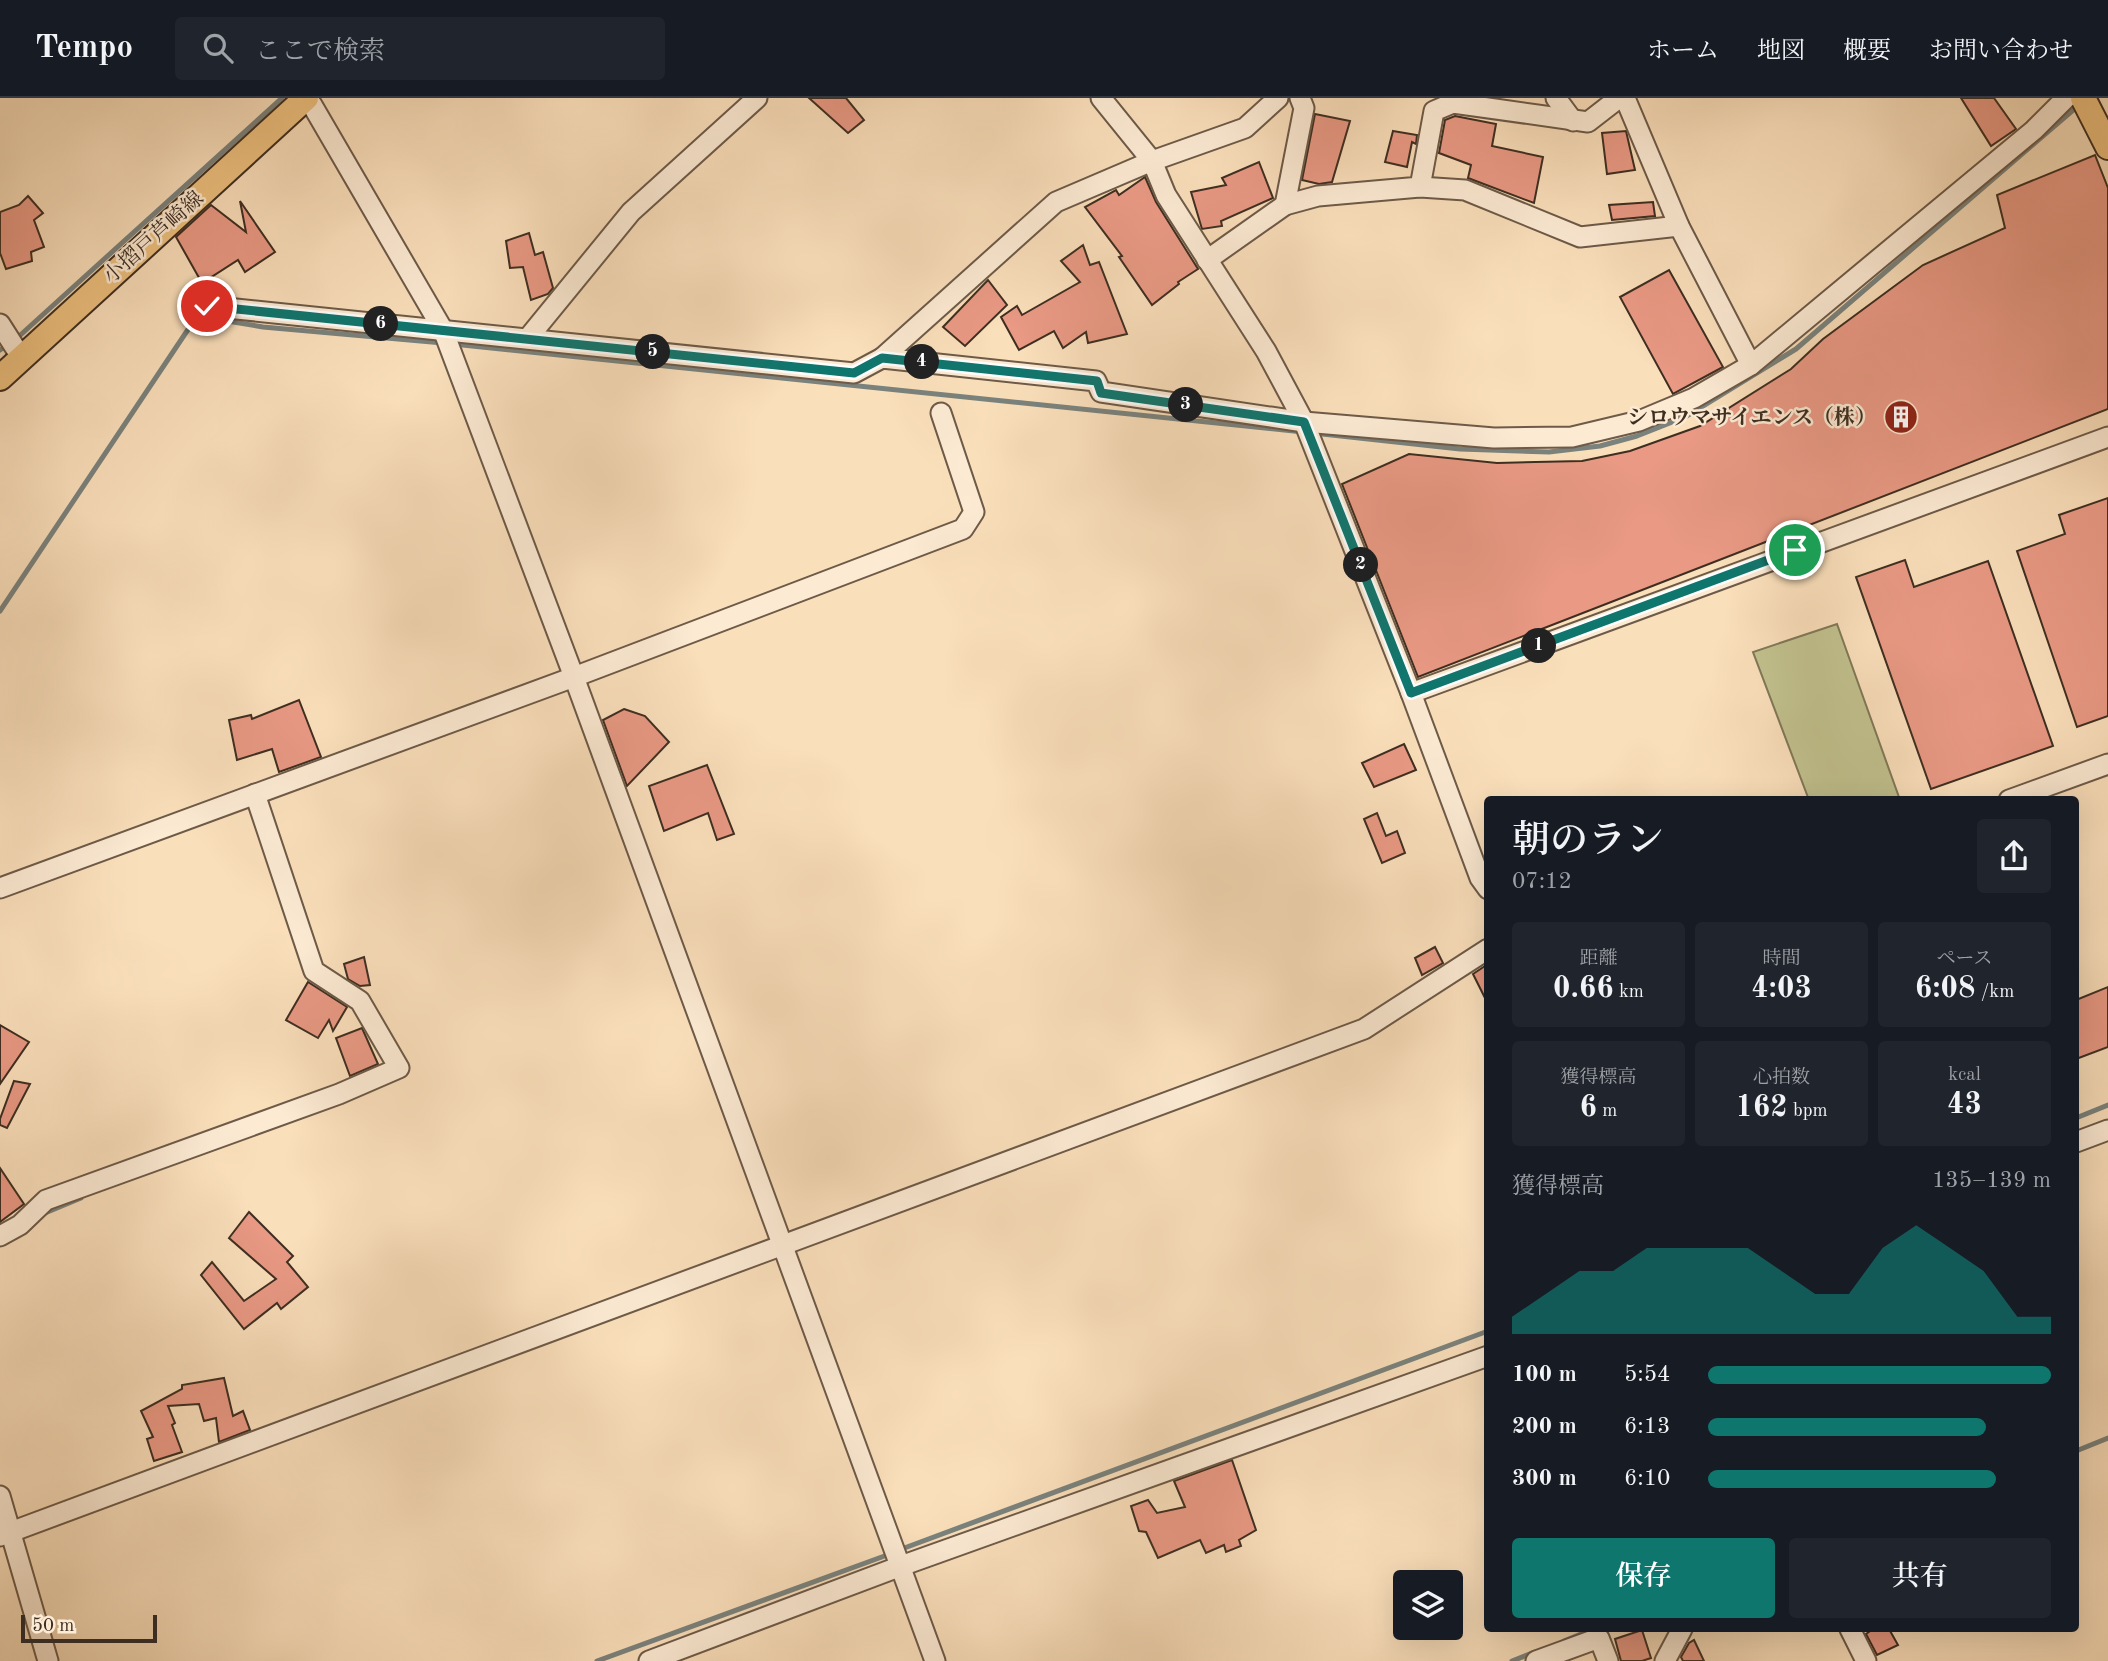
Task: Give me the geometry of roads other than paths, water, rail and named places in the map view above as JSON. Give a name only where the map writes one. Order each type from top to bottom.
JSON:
[{"type":"main road","name":"小摺戸芦崎線","points":[[0,378],[307,98]]},
{"type":"main road","points":[[2083,98],[2108,147]]},
{"type":"street","points":[[307,98],[443,330],[574,677],[935,1661]]},
{"type":"street","points":[[528,338],[631,212],[757,98]]},
{"type":"street","points":[[1101,98],[1152,161],[1166,195],[1266,351],[1304,422],[1484,884]]},
{"type":"street","points":[[207,306],[854,373],[882,358],[1056,202],[1152,161],[1245,128],[1278,98]]},
{"type":"street","points":[[1285,205],[1304,108],[1300,98]]},
{"type":"street","points":[[1556,98],[1573,121]]},
{"type":"street","points":[[1420,187],[1434,111],[1452,103],[1588,122],[1619,98]]},
{"type":"street","points":[[1625,98],[1679,226],[1751,365]]},
{"type":"street","points":[[882,358],[1097,381],[1101,393],[1304,422],[1494,438],[1572,437],[1639,421],[1694,398],[1751,365],[2034,130],[2066,98]]},
{"type":"street","points":[[1208,260],[1285,205],[1318,195],[1420,187],[1465,190],[1580,237],[1679,226]]},
{"type":"street","points":[[0,324],[21,357]]},
{"type":"street","points":[[0,888],[574,677],[963,529],[974,512],[941,413]]},
{"type":"street","points":[[1411,693],[2108,437]]},
{"type":"street","points":[[2020,796],[2108,764]]},
{"type":"street","points":[[0,1236],[20,1225],[46,1200],[339,1094],[399,1068],[360,1001],[314,971],[255,794]]},
{"type":"street","points":[[5,1534],[1364,1029],[1484,951]]},
{"type":"street","points":[[2079,1141],[2108,1130]]},
{"type":"street","points":[[649,1661],[901,1566],[1484,1357]]},
{"type":"street","points":[[0,1496],[5,1534],[48,1661]]},
{"type":"street","points":[[1665,1661],[1680,1632]]},
{"type":"street","points":[[1852,1632],[1866,1661]]},
{"type":"street","points":[[1536,1661],[1599,1638],[1608,1661]]},
{"type":"waterway","points":[[0,350],[16,339],[282,98]]},
{"type":"waterway","points":[[1313,433],[1460,449],[1549,452],[1600,446],[1637,436],[1685,417],[1796,349],[2079,105]]},
{"type":"waterway","points":[[0,611],[197,316],[263,327],[443,343]]},
{"type":"waterway","points":[[453,344],[1303,432]]},
{"type":"waterway","points":[[2079,1117],[2108,1105]]},
{"type":"waterway","points":[[45,1213],[81,1198]]},
{"type":"waterway","points":[[899,1550],[1484,1332]]},
{"type":"waterway","points":[[2079,1450],[2108,1438]]},
{"type":"waterway","points":[[597,1661],[890,1554]]},
{"type":"waterway","points":[[1564,1641],[1586,1632]]},
{"type":"waterway","points":[[1512,1661],[1535,1652]]},
{"type":"place","name":"シロウマサイエンス（株）","points":[[1901,417]]}]
